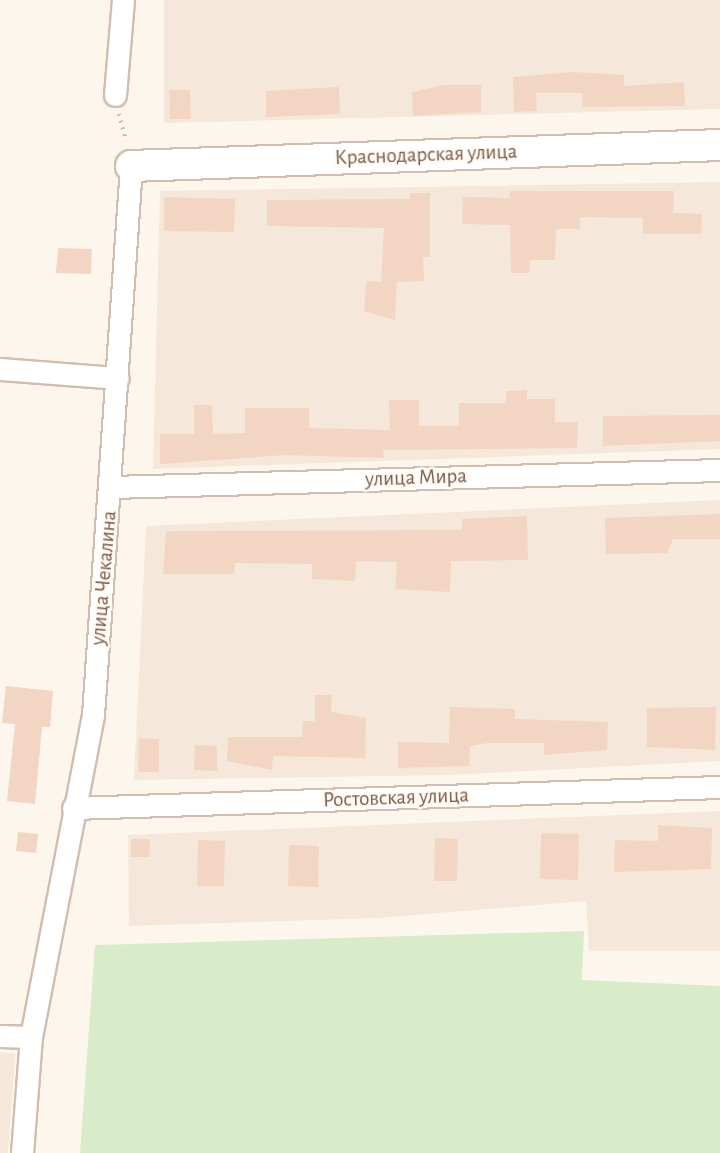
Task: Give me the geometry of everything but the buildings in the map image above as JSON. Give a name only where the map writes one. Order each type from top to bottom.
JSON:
[{"type":"street","points":[[115,95],[123,0]]},
{"type":"street","name":"Краснодарская улица","points":[[131,166],[720,145]]},
{"type":"street","name":"улица Чекалина","points":[[22,1153],[31,1037],[93,715],[111,487],[131,166]]},
{"type":"street","points":[[0,369],[118,378]]},
{"type":"street","name":"улица Мира","points":[[111,487],[720,470]]},
{"type":"street","name":"Ростовская улица","points":[[73,808],[720,787]]},
{"type":"street","points":[[0,1036],[31,1037]]},
{"type":"path","points":[[115,95],[131,166]]},
{"type":"shaded area","points":[[164,0],[720,0],[720,109],[164,123]]},
{"type":"shaded area","points":[[720,182],[720,449],[153,469],[160,191]]},
{"type":"shaded area","points":[[720,500],[720,761],[450,775],[134,780],[146,526]]},
{"type":"shaded area","points":[[720,811],[720,951],[589,951],[586,901],[378,918],[129,926],[128,835]]},
{"type":"shaded area","points":[[0,1052],[15,1054],[8,1153],[0,1153]]},
{"type":"green space","points":[[584,931],[582,980],[720,986],[720,1153],[80,1153],[95,945]]}]
